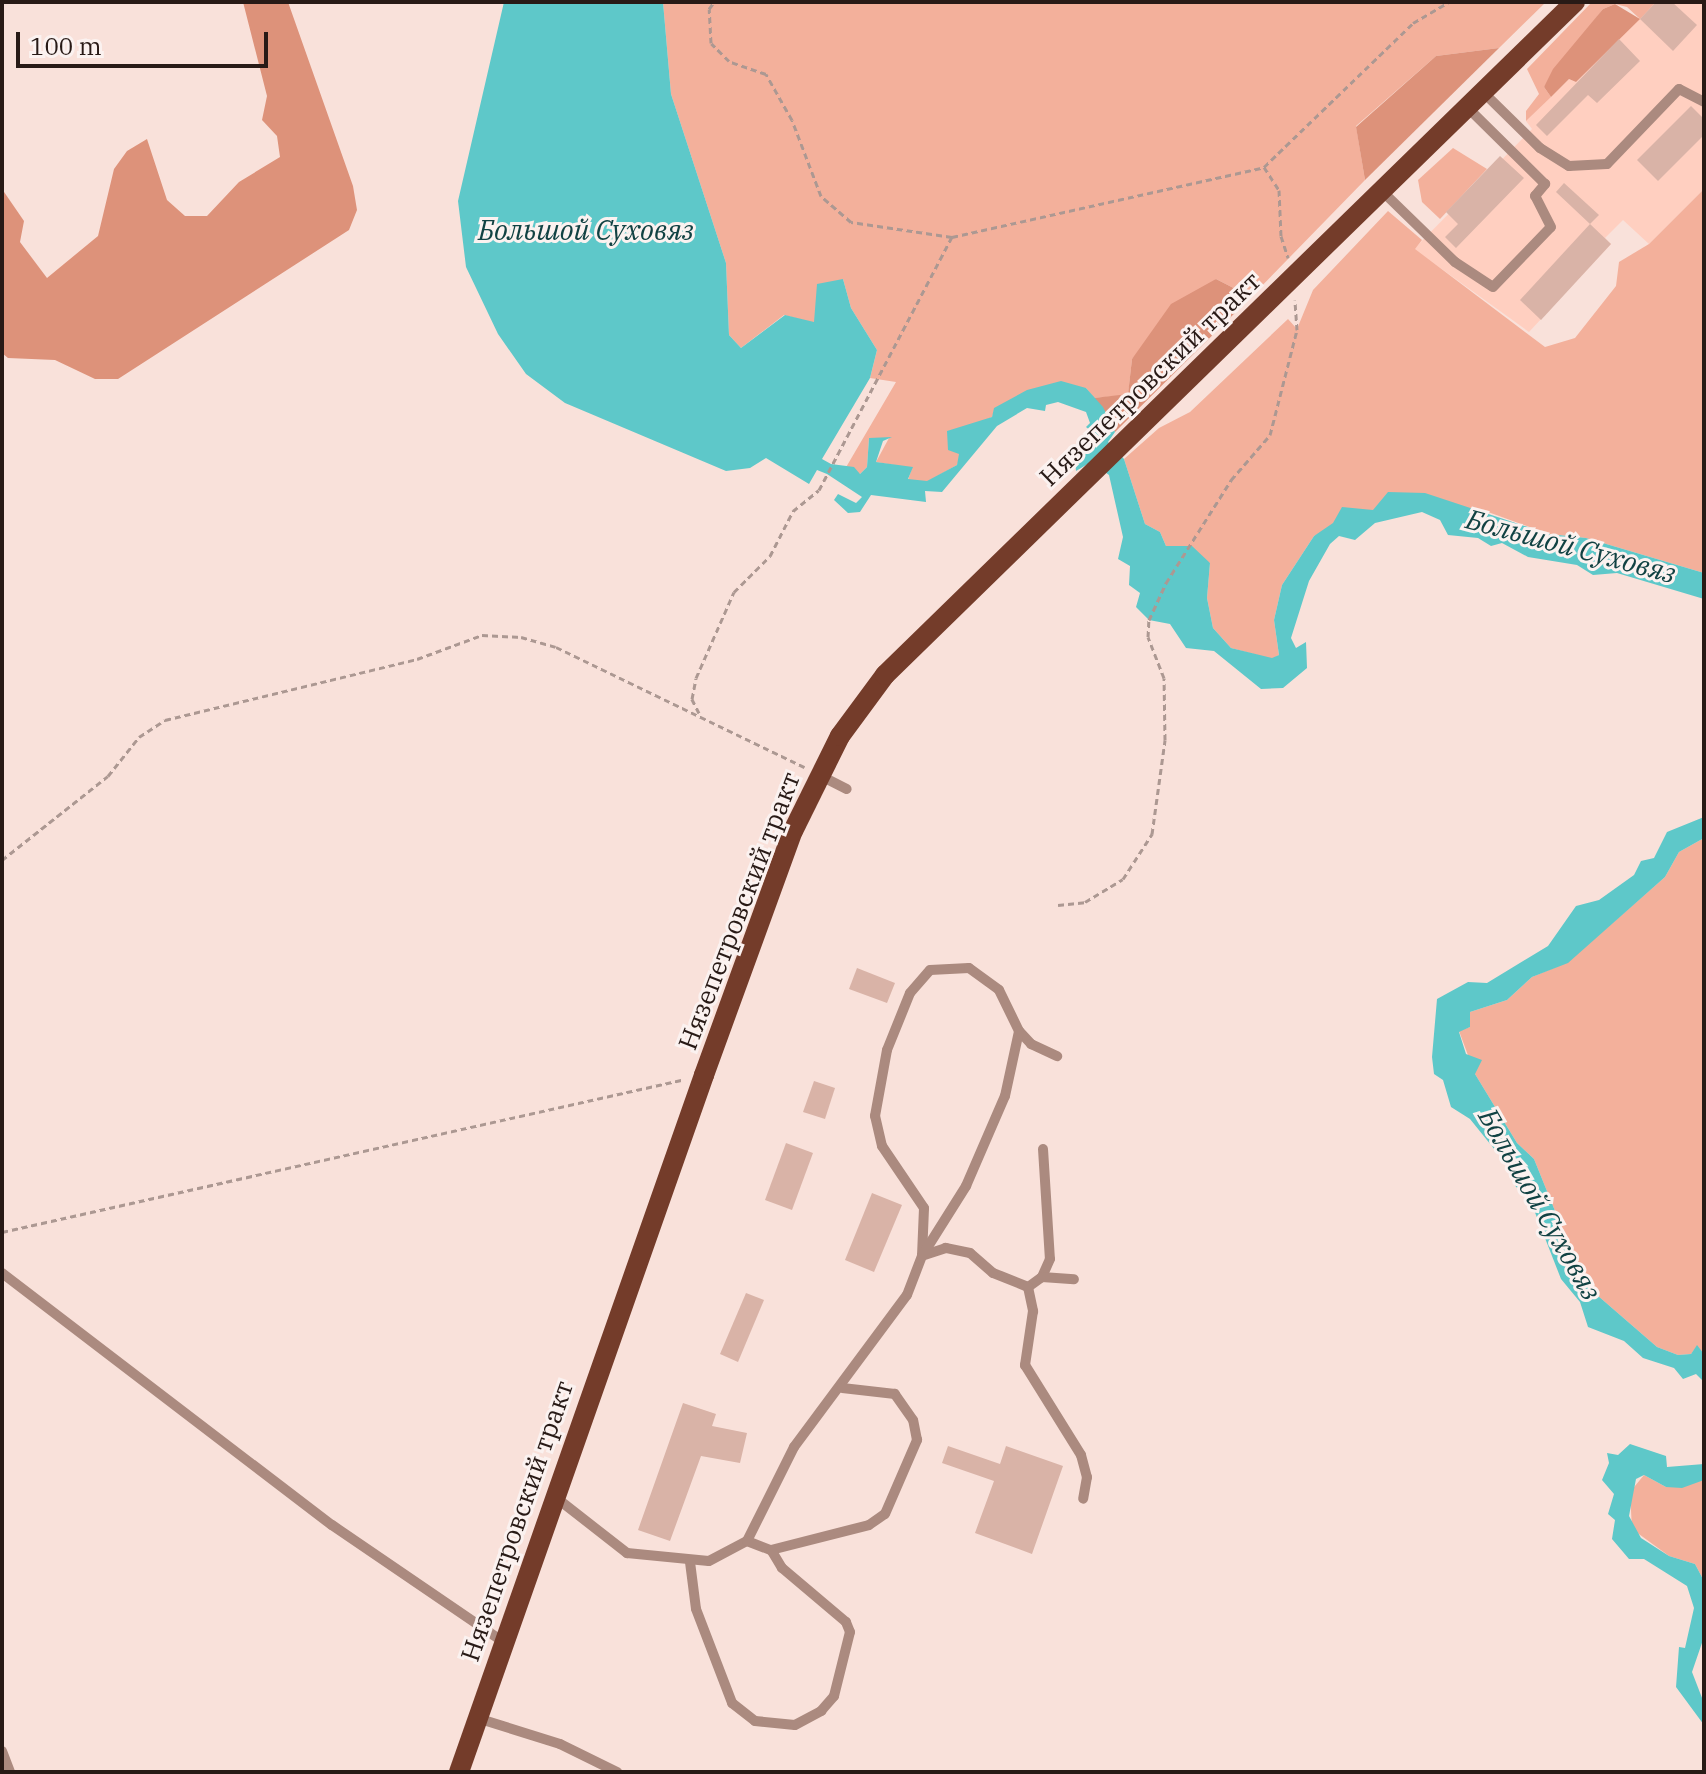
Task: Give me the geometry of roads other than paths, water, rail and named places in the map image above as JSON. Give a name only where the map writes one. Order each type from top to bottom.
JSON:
[{"type":"main road","name":"Нязепетровский тракт","points":[[459,1772],[475,1717],[553,1495],[793,831],[840,736],[885,675],[1575,2]]},
{"type":"lane","points":[[1483,92],[1540,148],[1569,166],[1607,164],[1679,89],[1704,102]]},
{"type":"lane","points":[[1382,191],[1455,262],[1493,287],[1551,227],[1535,196],[1545,184],[1467,107]]},
{"type":"lane","points":[[819,775],[847,789]]},
{"type":"lane","points":[[922,1256],[924,1208],[882,1146],[875,1116],[887,1050],[910,993],[930,970],[969,968],[999,990],[1019,1031],[1031,1044],[1057,1056]]},
{"type":"lane","points":[[553,1495],[627,1553],[690,1562],[709,1561],[747,1541],[794,1447],[842,1388],[907,1295],[922,1256],[966,1186],[1005,1096],[1019,1031]]},
{"type":"lane","points":[[1042,1277],[1051,1238],[1043,1149]]},
{"type":"lane","points":[[922,1256],[946,1248],[970,1253],[993,1273],[1028,1287]]},
{"type":"lane","points":[[2,1273],[332,1525],[502,1641]]},
{"type":"lane","points":[[1028,1287],[1042,1277],[1074,1279]]},
{"type":"lane","points":[[1028,1287],[1033,1311],[1025,1365],[1081,1455],[1087,1477],[1083,1499]]},
{"type":"lane","points":[[747,1541],[771,1550],[869,1525],[890,1505],[917,1440],[913,1420],[895,1394],[842,1388]]},
{"type":"lane","points":[[690,1562],[696,1609],[732,1703],[755,1721],[795,1725],[821,1711],[834,1696],[850,1632],[846,1622],[782,1568],[771,1550]]},
{"type":"lane","points":[[475,1717],[560,1744],[617,1772]]},
{"type":"lane","points":[[2,1751],[10,1772]]},
{"type":"water","name":"Большой Суховяз","points":[[504,2],[663,2],[671,94],[726,263],[729,335],[741,348],[785,315],[814,322],[817,284],[843,279],[851,308],[877,350],[870,378],[822,459],[831,464],[854,467],[860,474],[867,467],[869,438],[892,437],[883,441],[876,462],[913,467],[908,479],[927,481],[957,465],[959,454],[948,450],[947,431],[992,417],[994,408],[1027,390],[1061,381],[1086,388],[1103,407],[1115,432],[1108,442],[1124,459],[1145,524],[1160,532],[1166,546],[1192,546],[1210,563],[1207,598],[1213,628],[1231,648],[1272,658],[1279,655],[1274,620],[1282,585],[1314,536],[1333,523],[1342,507],[1373,510],[1388,492],[1425,493],[1549,534],[1586,538],[1704,573],[1704,599],[1617,573],[1593,575],[1577,565],[1528,557],[1502,543],[1491,546],[1478,538],[1448,535],[1440,520],[1422,512],[1375,523],[1355,540],[1339,536],[1330,544],[1309,581],[1291,638],[1296,648],[1306,642],[1307,668],[1283,688],[1261,689],[1214,651],[1186,648],[1170,624],[1149,620],[1136,607],[1140,593],[1129,585],[1130,566],[1118,559],[1123,537],[1109,475],[1091,462],[1076,471],[1075,460],[1097,436],[1086,427],[1090,423],[1086,412],[1058,402],[1046,405],[1045,411],[1027,408],[997,426],[942,492],[925,491],[926,502],[871,495],[860,512],[848,513],[834,500],[838,494],[856,503],[862,497],[817,470],[809,484],[766,458],[750,468],[726,471],[565,403],[526,374],[498,334],[466,267],[458,201]]},
{"type":"water","name":"Большой Суховяз","points":[[1704,817],[1704,838],[1679,852],[1665,877],[1568,963],[1532,977],[1507,1000],[1470,1012],[1470,1027],[1459,1032],[1466,1054],[1482,1060],[1475,1074],[1517,1143],[1534,1159],[1570,1248],[1597,1295],[1657,1347],[1678,1355],[1691,1354],[1697,1345],[1704,1354],[1704,1382],[1696,1374],[1683,1379],[1674,1368],[1643,1358],[1624,1341],[1588,1327],[1580,1302],[1561,1279],[1527,1192],[1516,1187],[1501,1146],[1495,1150],[1470,1119],[1451,1107],[1443,1080],[1434,1074],[1432,1057],[1437,999],[1468,982],[1487,983],[1548,946],[1576,906],[1599,900],[1634,875],[1641,861],[1654,858],[1667,832]]},
{"type":"water","points":[[1630,1444],[1666,1456],[1667,1467],[1704,1464],[1704,1480],[1682,1488],[1666,1487],[1644,1475],[1636,1479],[1629,1516],[1641,1538],[1669,1556],[1695,1564],[1704,1581],[1704,1637],[1692,1672],[1704,1703],[1704,1725],[1676,1687],[1679,1647],[1685,1648],[1694,1608],[1687,1586],[1644,1559],[1629,1559],[1612,1539],[1615,1520],[1608,1514],[1614,1494],[1602,1480],[1609,1463],[1607,1453],[1618,1455]]}]
